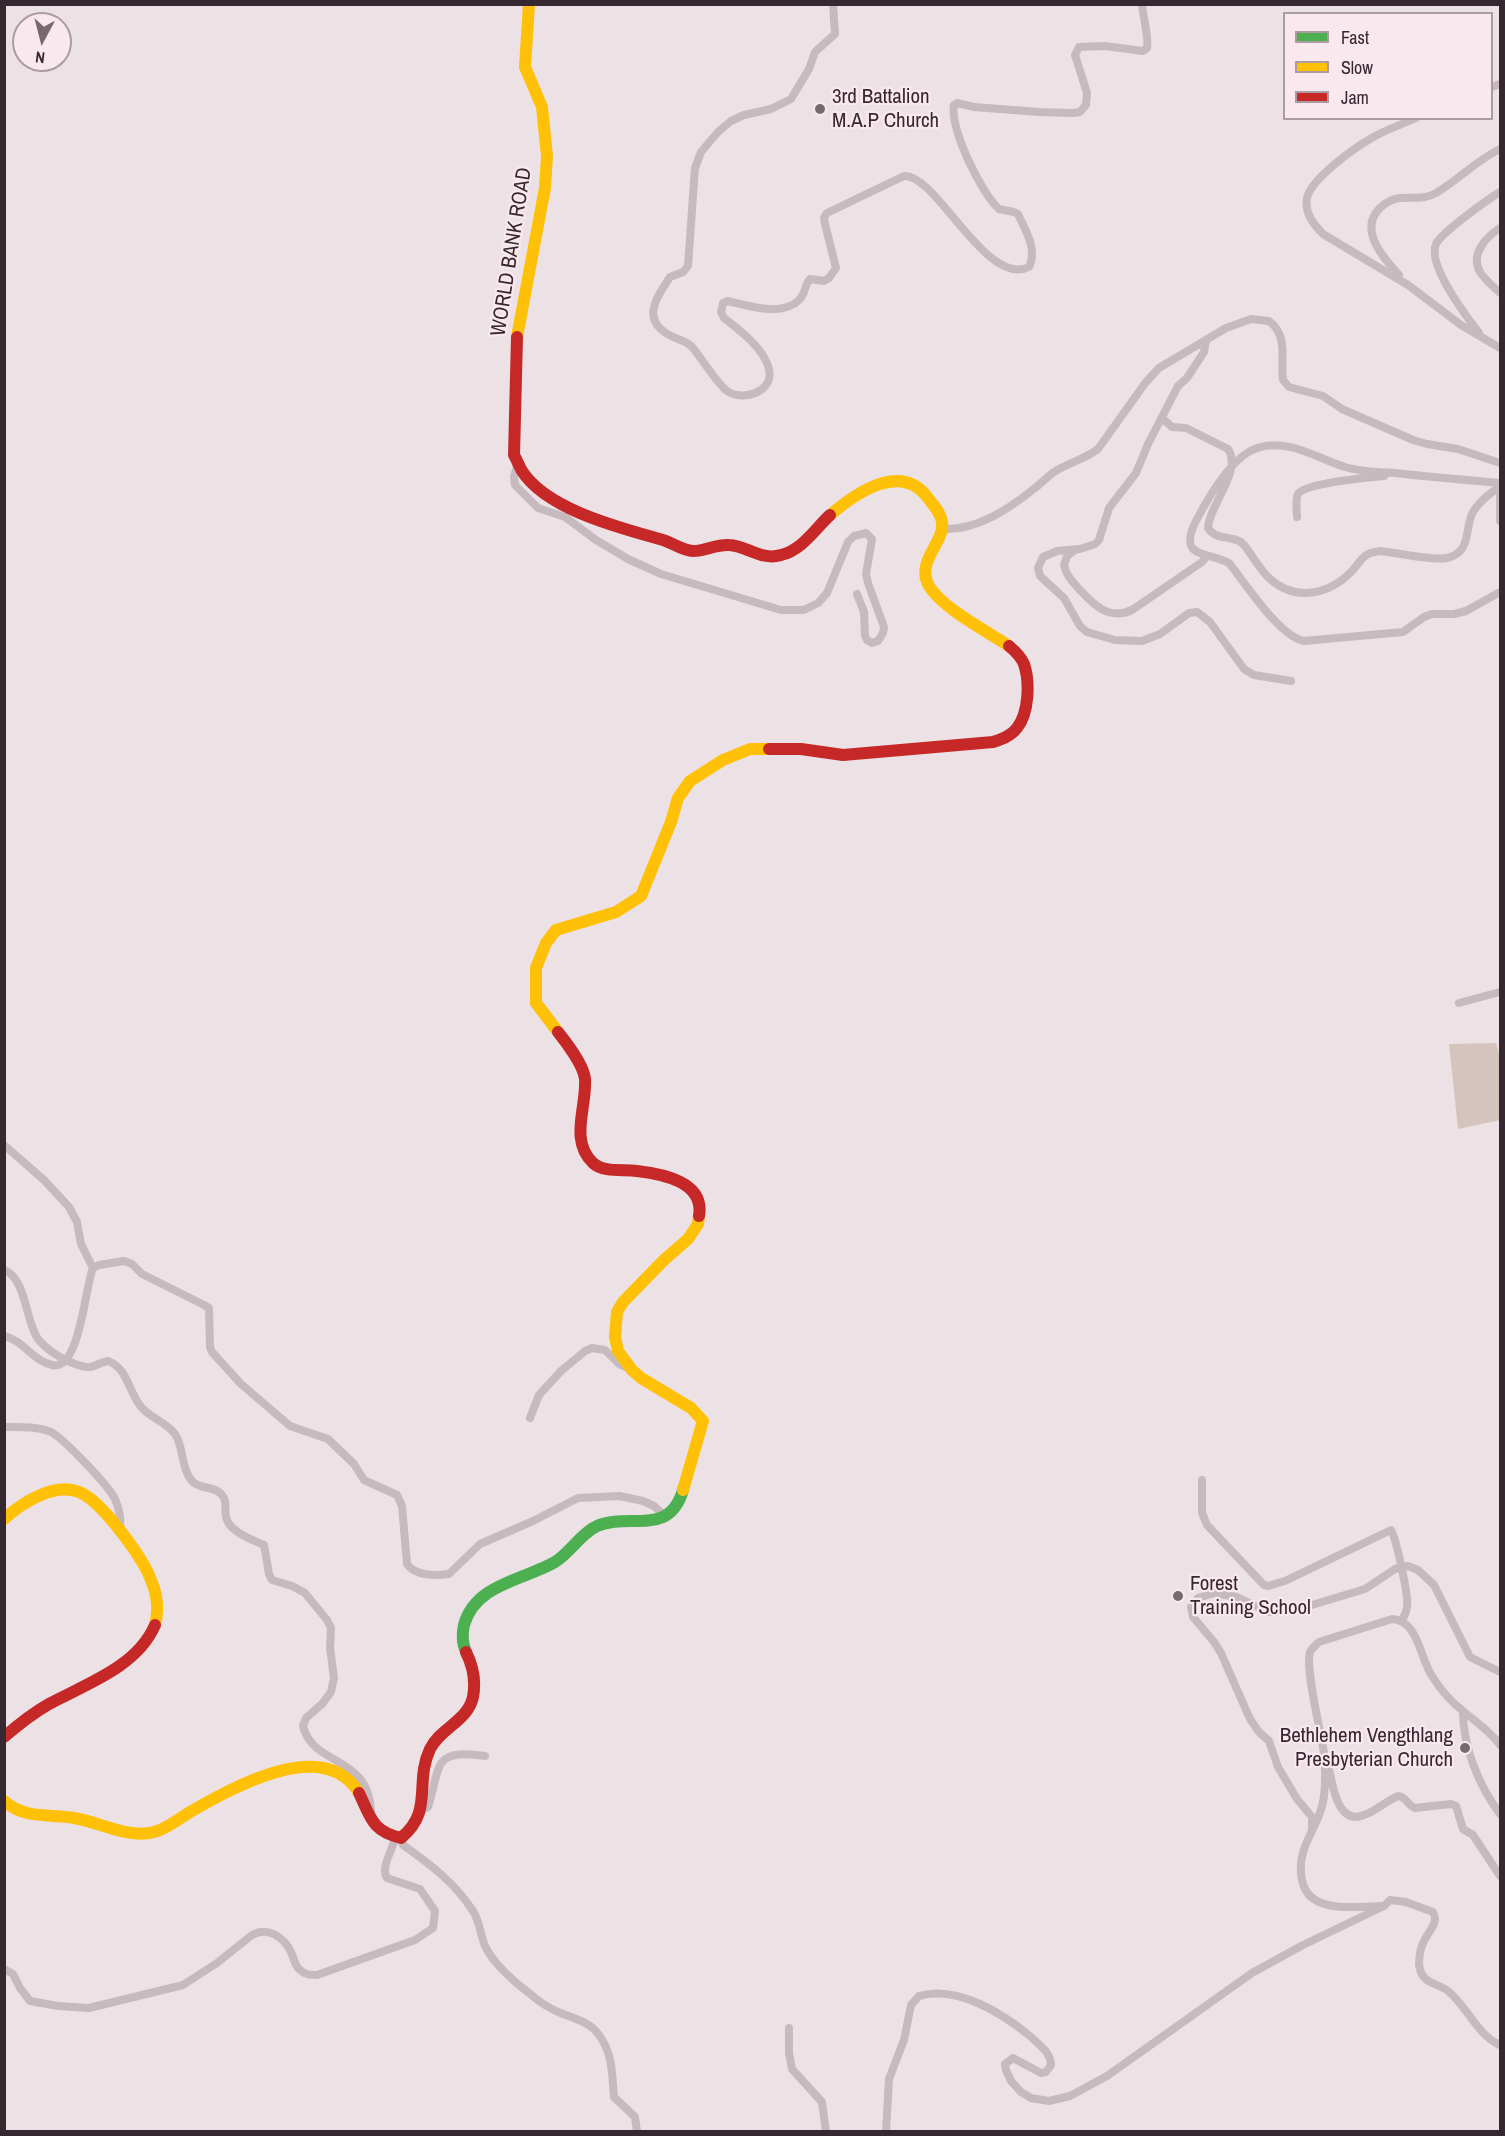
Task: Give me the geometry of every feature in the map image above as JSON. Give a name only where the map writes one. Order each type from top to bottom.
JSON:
[{"type":"main road","name":"WORLD BANK ROAD","points":[[517,466],[514,455],[517,333],[545,188],[547,156],[542,107],[525,67],[529,4]]},
{"type":"main road","points":[[4,1801],[10,1808],[27,1813],[56,1818],[73,1818],[140,1833],[154,1832],[255,1780],[297,1767],[317,1766],[334,1769],[347,1775],[381,1834],[398,1838],[415,1827],[421,1810],[422,1778],[426,1758],[435,1740],[471,1707],[474,1678],[472,1663],[463,1644],[463,1635],[473,1604],[489,1591],[524,1578],[557,1561],[592,1529],[601,1524],[665,1516],[679,1504],[703,1420],[692,1408],[641,1378],[632,1370],[618,1351],[615,1337],[617,1312],[623,1302],[688,1239],[698,1224],[701,1206],[696,1193],[684,1183],[645,1172],[611,1170],[595,1165],[586,1155],[579,1130],[584,1103],[585,1077],[567,1043],[536,1003],[536,968],[546,943],[556,930],[616,912],[641,896],[678,798],[690,781],[723,760],[750,749],[801,749],[843,754],[993,742],[1006,738],[1019,725],[1028,688],[1020,656],[1013,648],[987,634],[932,592],[927,581],[929,554],[942,529],[942,521],[938,511],[923,491],[914,484],[900,480],[878,484],[866,490],[827,518],[792,552],[768,557],[757,556],[726,545],[693,551],[644,537],[601,521],[558,501],[534,485],[517,466]]},
{"type":"main road","points":[[4,1519],[22,1504],[37,1497],[58,1491],[79,1492],[104,1512],[120,1530],[151,1576],[156,1596],[157,1617],[154,1629],[146,1641],[115,1671],[46,1706],[4,1737]]},
{"type":"street","points":[[833,4],[835,34],[815,52],[791,99],[731,121],[701,152],[695,168],[687,266],[682,272],[670,277],[653,307],[653,318],[661,329],[691,345],[727,391],[737,395],[747,396],[759,391],[765,386],[769,377],[769,369],[759,351],[723,318],[721,312],[723,303],[772,309],[787,307],[797,302],[804,295],[807,281],[810,279],[824,281],[836,268],[824,218],[827,213],[903,176],[913,177],[925,187],[972,240],[996,261],[1018,270],[1029,267],[1032,255],[1029,236],[1018,214],[999,209],[981,187],[966,154],[955,121],[954,105],[957,103],[974,107],[1039,112],[1080,112],[1086,105],[1087,93],[1075,56],[1076,51],[1079,47],[1091,46],[1143,51],[1147,48],[1148,40],[1143,24],[1142,4]]},
{"type":"street","points":[[1411,120],[1370,138],[1317,181],[1307,199],[1309,216],[1315,227],[1323,234],[1408,285],[1461,325],[1500,348]]},
{"type":"street","points":[[1408,285],[1397,274],[1374,239],[1370,227],[1371,219],[1390,200],[1422,198],[1437,193],[1500,149]]},
{"type":"street","points":[[1480,335],[1467,318],[1438,269],[1435,249],[1437,243],[1448,232],[1500,192]]},
{"type":"street","points":[[1500,228],[1485,240],[1477,263],[1480,272],[1500,293]]},
{"type":"street","points":[[942,529],[968,526],[996,515],[1014,504],[1060,467],[1091,454],[1098,449],[1152,374],[1159,368],[1206,340],[1251,319],[1269,321],[1279,331],[1284,351],[1283,380],[1289,387],[1323,396],[1349,412],[1419,442],[1458,449],[1500,463]]},
{"type":"street","points":[[1206,340],[1204,352],[1187,378],[1178,386],[1136,472],[1109,508],[1099,540],[1095,544],[1074,551],[1067,556],[1064,565],[1070,579],[1096,607],[1119,613],[1132,610],[1207,556]]},
{"type":"street","points":[[1163,419],[1172,427],[1186,428],[1228,449],[1232,454],[1232,466],[1210,516],[1208,528],[1211,532],[1239,541],[1270,579],[1289,591],[1308,594],[1332,587],[1351,572],[1365,554],[1372,552],[1439,558],[1456,554],[1463,548],[1467,539],[1474,511],[1500,485]]},
{"type":"street","points":[[1500,485],[1347,468],[1302,450],[1279,446],[1258,447],[1240,457],[1232,466],[1192,529],[1191,545],[1200,555],[1222,559],[1229,563],[1284,632],[1296,640],[1404,632],[1424,617],[1432,614],[1454,614],[1466,611],[1500,592]]},
{"type":"street","points":[[517,466],[514,477],[515,485],[538,508],[565,518],[628,559],[661,574],[781,610],[804,610],[818,603],[827,593],[848,542],[854,536],[866,533],[872,539],[867,561],[868,583],[884,627],[878,641],[872,643],[865,636],[864,612],[857,594]]},
{"type":"street","points":[[1297,517],[1298,496],[1303,490],[1343,480],[1413,475]]},
{"type":"street","points":[[1500,485],[1500,521]]},
{"type":"street","points":[[1074,551],[1057,551],[1043,557],[1038,568],[1040,576],[1064,598],[1080,626],[1087,632],[1115,640],[1142,641],[1160,634],[1189,613],[1197,612],[1210,622],[1244,669],[1254,675],[1291,681]]},
{"type":"street","points":[[1459,1003],[1500,992]]},
{"type":"street","points":[[4,1145],[44,1180],[69,1207],[77,1222],[81,1244],[93,1268],[76,1341],[66,1360],[55,1366],[48,1364],[16,1339],[4,1336]]},
{"type":"street","points":[[93,1268],[124,1261],[132,1264],[142,1274],[208,1308],[212,1352],[241,1384],[291,1426],[328,1438],[354,1464],[364,1480],[397,1495],[402,1506],[407,1564],[416,1572],[449,1574],[480,1544],[578,1498],[618,1496],[643,1501],[654,1506],[665,1516]]},
{"type":"street","points":[[4,1270],[16,1278],[32,1327],[39,1340],[66,1360],[88,1367],[108,1361],[118,1366],[142,1408],[175,1433],[192,1480],[201,1487],[212,1487],[221,1494],[225,1502],[228,1523],[244,1537],[264,1545],[272,1580],[305,1593],[330,1624],[334,1678],[331,1692],[322,1704],[306,1718],[303,1726],[318,1751],[347,1766],[362,1782],[369,1798],[371,1817]]},
{"type":"street","points":[[530,1418],[539,1395],[561,1371],[585,1351],[592,1348],[605,1350],[619,1364],[632,1370]]},
{"type":"street","points":[[4,1427],[30,1427],[50,1431],[66,1444],[116,1500],[121,1520],[120,1530]]},
{"type":"street","points":[[1202,1480],[1202,1513],[1207,1525],[1264,1585],[1285,1581],[1389,1530],[1394,1533],[1407,1596],[1406,1613],[1402,1620]]},
{"type":"street","points":[[1312,1830],[1312,1817],[1297,1799],[1278,1767],[1269,1741],[1250,1719],[1221,1653],[1193,1617],[1191,1607],[1198,1598],[1214,1593],[1237,1597],[1268,1612],[1292,1611],[1365,1588],[1401,1566],[1408,1566],[1418,1570],[1434,1585],[1470,1657],[1500,1672]]},
{"type":"street","points":[[1500,1745],[1492,1734],[1463,1712],[1431,1675],[1411,1628],[1402,1620],[1392,1619],[1319,1642],[1311,1651],[1311,1675],[1317,1722],[1339,1805],[1346,1815],[1354,1818],[1363,1816],[1398,1796],[1405,1798],[1415,1808],[1451,1804],[1456,1806],[1462,1829],[1473,1835],[1500,1876]]},
{"type":"street","points":[[1463,1712],[1466,1739],[1478,1776],[1500,1814]]},
{"type":"street","points":[[1324,1750],[1323,1806],[1303,1852],[1300,1869],[1303,1885],[1307,1894],[1324,1905],[1384,1906]]},
{"type":"street","points":[[421,1810],[428,1807],[434,1777],[442,1761],[452,1755],[485,1756]]},
{"type":"street","points":[[4,1969],[13,1974],[30,2001],[89,2008],[183,1985],[217,1963],[252,1935],[264,1931],[282,1940],[291,1951],[300,1970],[307,1975],[317,1975],[415,1940],[433,1928],[435,1911],[420,1889],[387,1878],[384,1874],[384,1867],[398,1838],[403,1845],[440,1871],[468,1904],[478,1920],[488,1951],[528,1993],[549,2008],[583,2021],[598,2033],[612,2065],[614,2097],[635,2116],[637,2132]]},
{"type":"street","points":[[886,2132],[889,2079],[904,2040],[911,2005],[919,1996],[938,1995],[972,2001],[987,2006],[1011,2021],[1048,2053],[1051,2065],[1046,2072],[1037,2072],[1013,2058],[1005,2064],[1007,2075],[1016,2087],[1031,2098],[1042,2102],[1056,2100],[1076,2093],[1107,2076],[1252,1973],[1303,1945],[1384,1906],[1391,1899],[1433,1912],[1434,1926],[1424,1941],[1419,1957],[1422,1972],[1429,1982],[1447,1990],[1487,2035],[1500,2045]]},
{"type":"street","points":[[789,2028],[789,2053],[792,2069],[822,2102],[826,2132]]},
{"type":"shaded area","points":[[1496,1043],[1500,1057],[1500,1120],[1458,1129],[1449,1044]]},
{"type":"traffic: fast","points":[[466,1652],[463,1638],[464,1625],[478,1600],[502,1585],[555,1562],[597,1526],[609,1522],[647,1521],[668,1514],[677,1505],[683,1490]]},
{"type":"traffic: slow","points":[[517,337],[545,188],[547,156],[542,107],[525,67],[529,4]]},
{"type":"traffic: slow","points":[[830,515],[852,498],[879,484],[892,481],[905,482],[917,487],[936,509],[942,522],[942,530],[926,568],[929,586],[944,603],[1009,646]]},
{"type":"traffic: slow","points":[[558,1032],[536,1003],[536,968],[546,943],[556,930],[616,912],[641,896],[671,822],[678,798],[690,781],[723,760],[750,749],[769,749]]},
{"type":"traffic: slow","points":[[683,1490],[703,1421],[691,1408],[641,1378],[632,1370],[618,1351],[615,1337],[617,1312],[623,1302],[688,1239],[698,1224],[699,1216]]},
{"type":"traffic: slow","points":[[4,1519],[29,1501],[49,1492],[69,1490],[88,1497],[120,1531],[147,1570],[156,1596],[155,1625]]},
{"type":"traffic: slow","points":[[4,1801],[28,1813],[74,1818],[124,1832],[144,1834],[163,1829],[208,1802],[253,1780],[301,1767],[324,1768],[343,1776],[359,1793]]},
{"type":"traffic: jam","points":[[517,337],[514,455],[522,471],[549,497],[586,516],[663,540],[689,551],[729,545],[767,556],[781,555],[795,549],[830,515]]},
{"type":"traffic: jam","points":[[769,749],[801,749],[843,755],[993,742],[1003,738],[1015,731],[1021,722],[1027,697],[1024,664],[1009,646]]},
{"type":"traffic: jam","points":[[558,1032],[574,1054],[584,1074],[585,1090],[580,1134],[586,1154],[593,1163],[603,1168],[647,1172],[680,1182],[696,1195],[699,1216]]},
{"type":"traffic: jam","points":[[4,1737],[43,1708],[109,1673],[123,1663],[147,1640],[155,1625]]},
{"type":"traffic: jam","points":[[359,1793],[370,1816],[384,1832],[401,1838],[411,1828],[420,1807],[423,1773],[430,1749],[440,1735],[466,1712],[473,1697],[473,1674],[466,1652]]},
{"type":"place","name":"3rd Battalion M.A.P Church","points":[[820,109]]},
{"type":"place","name":"Forest Training School","points":[[1178,1596]]},
{"type":"place","name":"Bethlehem Vengthlang Presbyterian Church","points":[[1465,1748]]}]
